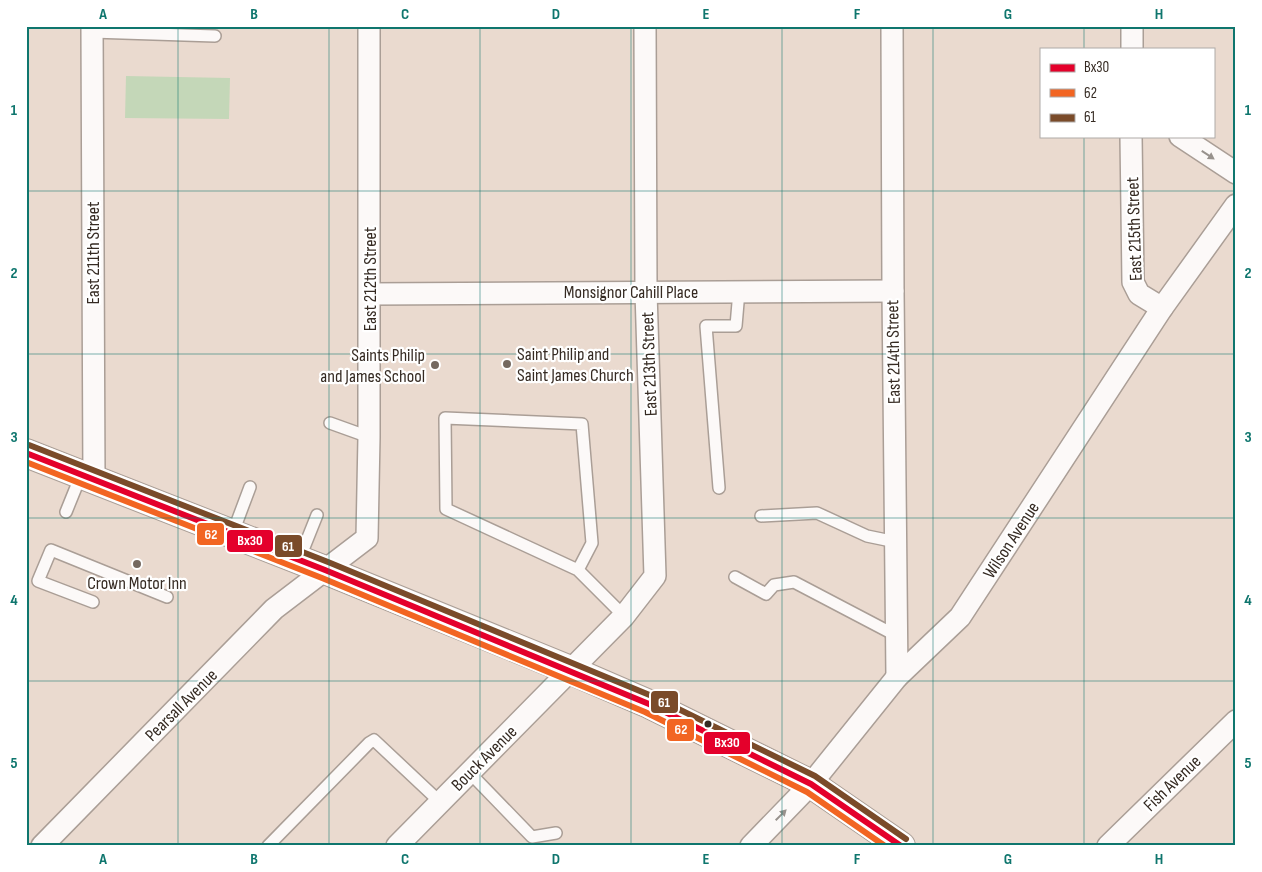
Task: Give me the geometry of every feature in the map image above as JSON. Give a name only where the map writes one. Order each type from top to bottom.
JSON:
[{"type":"main road","points":[[26,453],[325,570],[650,704],[811,784],[901,846]]},
{"type":"street","name":"East 212th Street","points":[[325,570],[367,538],[370,438],[368,26]]},
{"type":"street","name":"East 213th Street","points":[[570,670],[624,616],[655,576],[646,292],[645,26]]},
{"type":"street","name":"East 214th Street","points":[[892,26],[898,677]]},
{"type":"street","points":[[1132,26],[1132,48]]},
{"type":"street","name":"East 211th Street","points":[[87,478],[92,29]]},
{"type":"street","name":"East 215th Street","points":[[1132,138],[1133,282],[1139,294],[1162,308]]},
{"type":"street","points":[[1183,138],[1236,173]]},
{"type":"street","name":"Wilson Avenue","points":[[751,846],[811,784],[898,677],[960,617],[1162,308],[1236,205]]},
{"type":"street","name":"Monsignor Cahill Place","points":[[370,294],[893,291]]},
{"type":"street","name":"Pearsall Avenue","points":[[42,846],[274,610],[325,570]]},
{"type":"street","name":"Bouck Avenue","points":[[397,846],[570,670]]},
{"type":"street","name":"Fish Avenue","points":[[1108,846],[1236,721]]},
{"type":"lane","points":[[92,29],[215,36]]},
{"type":"lane","points":[[720,488],[706,326],[736,326],[739,291]]},
{"type":"lane","points":[[578,570],[592,543],[582,424],[445,418],[446,509],[578,570],[624,616]]},
{"type":"lane","points":[[330,423],[370,438]]},
{"type":"lane","points":[[66,512],[87,478]]},
{"type":"lane","points":[[232,535],[250,487]]},
{"type":"lane","points":[[761,516],[818,513],[867,536],[896,542]]},
{"type":"lane","points":[[299,560],[317,515]]},
{"type":"lane","points":[[93,602],[38,580],[51,550],[167,597]]},
{"type":"lane","points":[[735,577],[766,594],[774,585],[794,582],[897,636]]},
{"type":"lane","points":[[268,846],[374,740],[440,802]]},
{"type":"lane","points":[[469,772],[532,837],[556,833]]},
{"type":"green space","points":[[126,76],[230,78],[229,119],[125,118]]},
{"type":"transit line","name":"61","points":[[29,445],[328,562],[652,696],[815,776],[906,839]]},
{"type":"transit line","name":"Bx30","points":[[26,453],[325,570],[649,704],[811,784],[901,846]]},
{"type":"transit line","name":"62","points":[[26,462],[322,578],[645,712],[807,792],[885,846]]},
{"type":"place","name":"Saint Philip and Saint James Church","points":[[507,364]]},
{"type":"place","name":"Saints Philip and James School","points":[[435,365]]},
{"type":"place","name":"Crown Motor Inn","points":[[137,564]]}]
